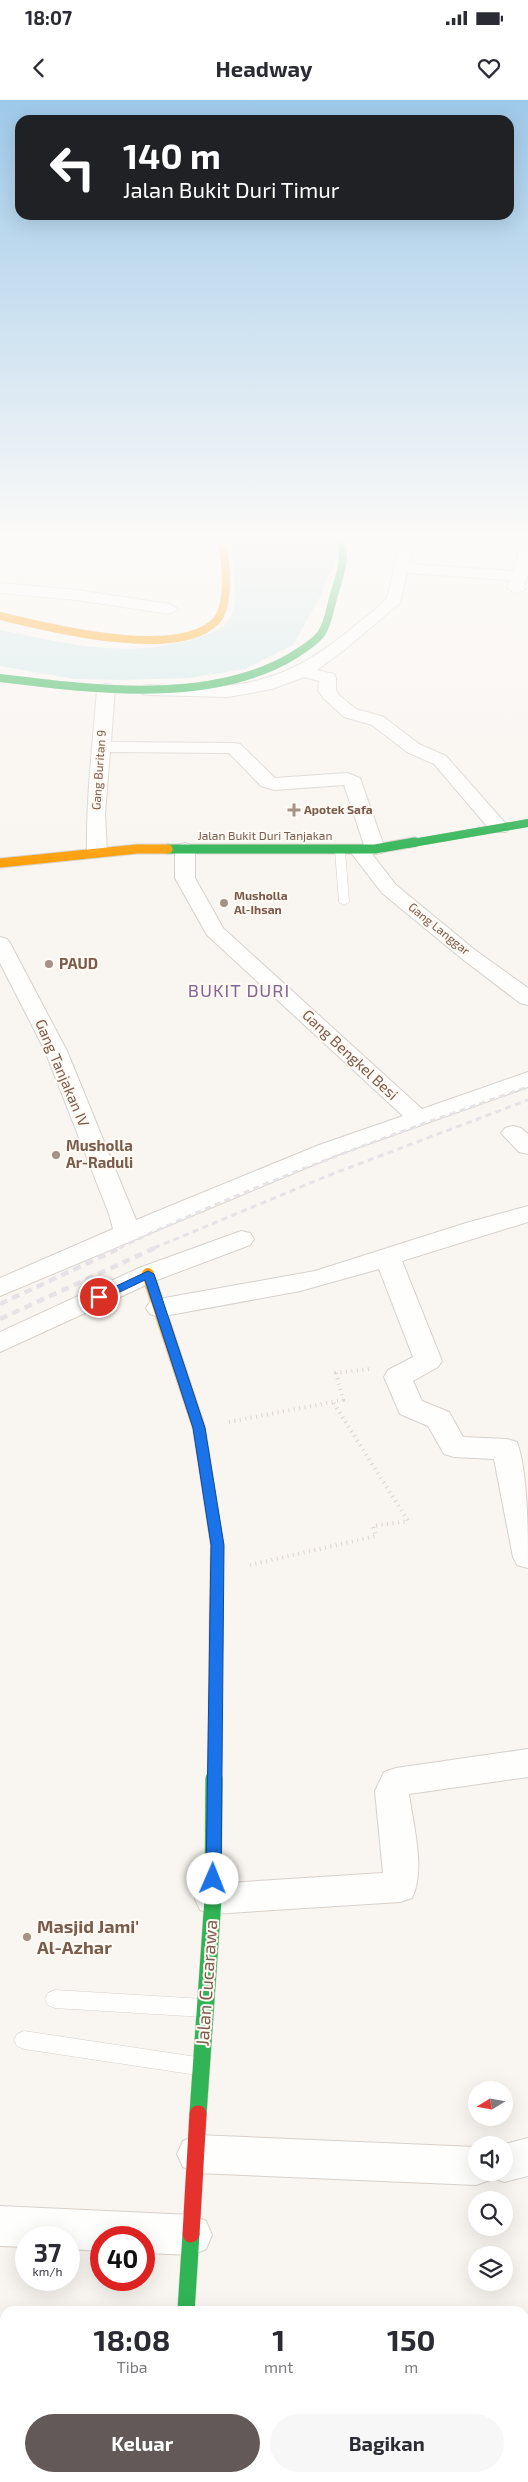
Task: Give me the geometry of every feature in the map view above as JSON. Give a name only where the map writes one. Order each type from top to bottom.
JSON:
[{"type":"street","points":[[149,690],[231,680],[285,664],[306,647]]},
{"type":"street","points":[[0,678],[106,689],[198,694],[262,687],[303,671],[334,647]]},
{"type":"street","points":[[303,671],[328,678],[327,690],[332,698],[350,713],[378,722],[413,748],[440,760],[499,828]]},
{"type":"street","name":"Gang Buritan 9","points":[[97,852],[96,814],[106,689]]},
{"type":"street","name":"Gang Langgar","points":[[101,747],[234,748],[268,782],[274,784],[347,779],[353,782],[358,850],[389,889],[468,954],[528,998]]},
{"type":"street","name":"Jalan Bukit Duri Tanjakan","points":[[0,863],[97,852],[185,849],[358,850],[528,823]]},
{"type":"street","name":"Gang Bengkel Besi","points":[[185,849],[185,878],[214,931],[419,1118]]},
{"type":"street","name":"Gang Tanjakan IV","points":[[2,949],[56,1051],[122,1214],[127,1234]]},
{"type":"street","points":[[0,1288],[45,1266],[328,1150],[528,1079]]},
{"type":"street","points":[[159,1308],[273,1288],[388,1259],[498,1221],[528,1214]]},
{"type":"street","points":[[0,1343],[148,1274],[241,1239]]},
{"type":"street","points":[[388,1259],[428,1361],[398,1377],[410,1407],[439,1419],[454,1447],[507,1449],[528,1557]]},
{"type":"street","name":"Jalan Cucarawa","points":[[148,1274],[199,1428],[217,1545],[213,1899],[200,2067],[197,2154],[186,2306]]},
{"type":"street","points":[[213,1899],[400,1887],[401,1868],[392,1791],[396,1782],[528,1763]]},
{"type":"street","points":[[197,2154],[468,2166]]},
{"type":"street","points":[[513,2161],[528,2157]]},
{"type":"street","points":[[0,2226],[192,2235]]},
{"type":"lane","points":[[344,902],[358,850]]},
{"type":"lane","points":[[55,1999],[205,2008]]},
{"type":"lane","points":[[24,2040],[200,2067]]},
{"type":"path","points":[[199,1428],[343,1400],[336,1373],[372,1368]]},
{"type":"path","points":[[217,1573],[376,1536],[373,1526],[408,1522],[333,1402]]},
{"type":"water","points":[[0,647],[289,647],[245,669],[189,678],[75,679],[0,666]]},
{"type":"railway","points":[[119,1248],[270,1182],[528,1087]]},
{"type":"railway","points":[[154,1248],[327,1176],[528,1100]]},
{"type":"railway","points":[[0,1304],[122,1247]]},
{"type":"railway","points":[[0,1319],[157,1247]]},
{"type":"traffic: fast","points":[[0,678],[73,686],[114,688],[156,689],[198,686],[237,679],[272,667],[306,647]]},
{"type":"traffic: fast","points":[[168,849],[375,849],[528,823]]},
{"type":"traffic: fast","points":[[198,2114],[213,1899],[214,1778]]},
{"type":"traffic: fast","points":[[186,2306],[191,2234]]},
{"type":"traffic: slow","points":[[0,863],[137,849],[168,849]]},
{"type":"traffic: slow","points":[[148,1274],[199,1428],[217,1545],[216,1592]]},
{"type":"traffic: jam","points":[[214,1778],[216,1592]]},
{"type":"traffic: jam","points":[[191,2234],[198,2114]]},
{"type":"place","name":"Apotek Safa","points":[[294,810]]},
{"type":"place","name":"Musholla Al-Ihsan","points":[[224,903]]},
{"type":"place","name":"PAUD","points":[[49,964]]},
{"type":"place","name":"Musholla Ar-Raduli","points":[[56,1155]]},
{"type":"place","name":"Masjid Jami' Al-Azhar","points":[[27,1937]]},
{"type":"district","name":"BUKIT DURI","points":[[239,991]]},
{"type":"route","points":[[99,1297],[148,1274],[199,1428],[217,1545],[213,1879]]}]
